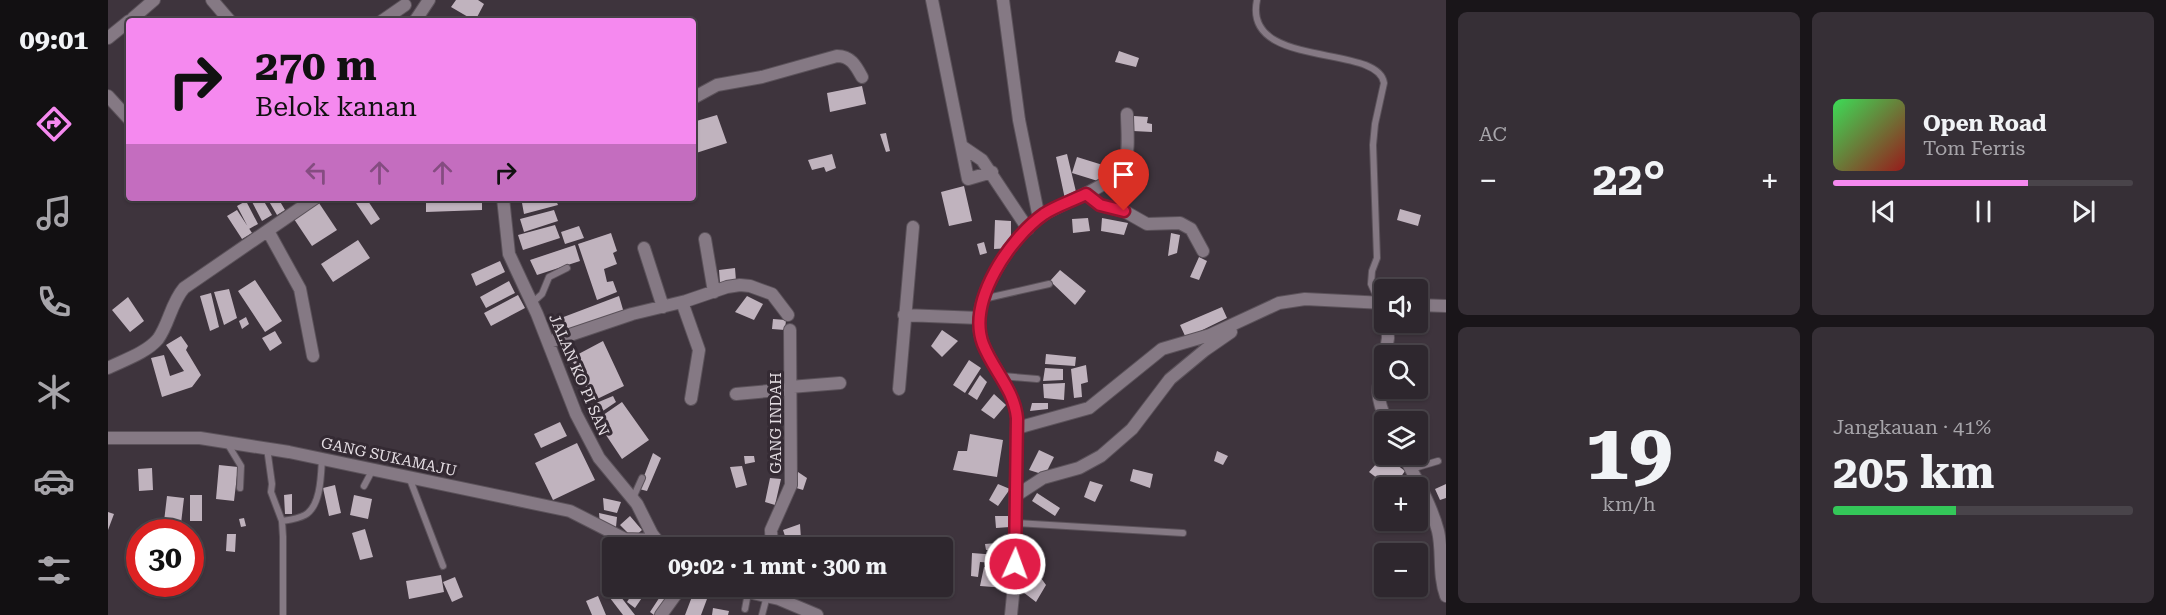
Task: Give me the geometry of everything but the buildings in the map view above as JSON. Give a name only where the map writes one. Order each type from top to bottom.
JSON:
[{"type":"street","points":[[134,18],[154,0]]},
{"type":"street","points":[[212,0],[227,18]]},
{"type":"street","points":[[417,18],[429,0]]},
{"type":"street","points":[[932,0],[968,178],[992,172]]},
{"type":"street","points":[[1003,0],[1019,120],[1039,218]]},
{"type":"street","points":[[385,18],[404,2],[413,18]]},
{"type":"street","points":[[108,38],[126,24]]},
{"type":"street","points":[[696,96],[717,85],[762,77],[837,56],[847,57],[862,77]]},
{"type":"street","points":[[108,96],[126,116]]},
{"type":"street","points":[[1011,615],[1017,495],[1016,405],[983,343],[980,318],[983,299],[990,280],[1006,254],[1039,218],[1086,194],[1124,166],[1127,156],[1127,114]]},
{"type":"street","points":[[963,147],[982,160],[992,172],[1028,229]]},
{"type":"street","points":[[1086,194],[1100,205],[1124,211],[1147,224],[1180,223],[1191,229],[1203,251]]},
{"type":"street","points":[[108,368],[138,353],[158,339],[178,295],[184,288],[311,201]]},
{"type":"street","name":"JALAN KO PI SAN","points":[[503,201],[509,254],[549,342],[572,405],[606,470],[633,498],[656,537]]},
{"type":"street","points":[[899,389],[913,227]]},
{"type":"street","points":[[268,231],[300,289],[313,356]]},
{"type":"street","points":[[705,239],[714,292]]},
{"type":"street","points":[[644,248],[663,307]]},
{"type":"street","points":[[549,342],[626,316],[736,285],[750,285],[772,294],[788,315]]},
{"type":"street","points":[[1017,428],[1089,408],[1162,350],[1210,335],[1292,300],[1374,303]]},
{"type":"street","points":[[1428,305],[1446,306],[1446,300]]},
{"type":"street","points":[[682,302],[699,350],[691,399]]},
{"type":"street","points":[[1017,495],[1043,478],[1078,468],[1101,456],[1132,429],[1170,379],[1205,350],[1246,321],[1273,307]]},
{"type":"street","points":[[904,315],[980,318]]},
{"type":"street","name":"GANG INDAH","points":[[771,537],[771,530],[791,485],[790,330]]},
{"type":"street","points":[[736,394],[840,383]]},
{"type":"street","name":"GANG SUKAMAJU","points":[[108,438],[200,438],[322,458],[570,512],[622,537]]},
{"type":"street","points":[[1408,465],[1425,496],[1438,530],[1441,576],[1446,596]]},
{"type":"street","points":[[661,615],[674,597]]},
{"type":"street","points":[[777,597],[817,615]]},
{"type":"lane","points":[[1257,0],[1256,16],[1259,23],[1277,41],[1301,51],[1359,63],[1376,70],[1383,76],[1384,83],[1375,124],[1373,146],[1377,258],[1372,271],[1371,284],[1374,289]]},
{"type":"lane","points":[[532,303],[542,294],[549,277],[567,268]]},
{"type":"lane","points":[[983,299],[1049,284]]},
{"type":"lane","points":[[1002,376],[1037,379]]},
{"type":"lane","points":[[227,442],[240,461],[240,488]]},
{"type":"lane","points":[[267,448],[271,492],[282,521],[283,615]]},
{"type":"lane","points":[[282,521],[303,516],[312,510],[316,502],[322,458]]},
{"type":"lane","points":[[1410,469],[1438,461]]},
{"type":"lane","points":[[364,486],[373,469]]},
{"type":"lane","points":[[408,477],[443,566]]},
{"type":"lane","points":[[633,498],[642,478]]},
{"type":"lane","points":[[1016,523],[1183,533]]},
{"type":"lane","points":[[745,609],[747,597]]},
{"type":"lane","points":[[762,615],[766,597]]},
{"type":"route","points":[[1015,564],[1016,405],[983,343],[979,320],[983,299],[990,280],[1006,254],[1031,225],[1044,214],[1086,194],[1100,205],[1124,211]]}]
